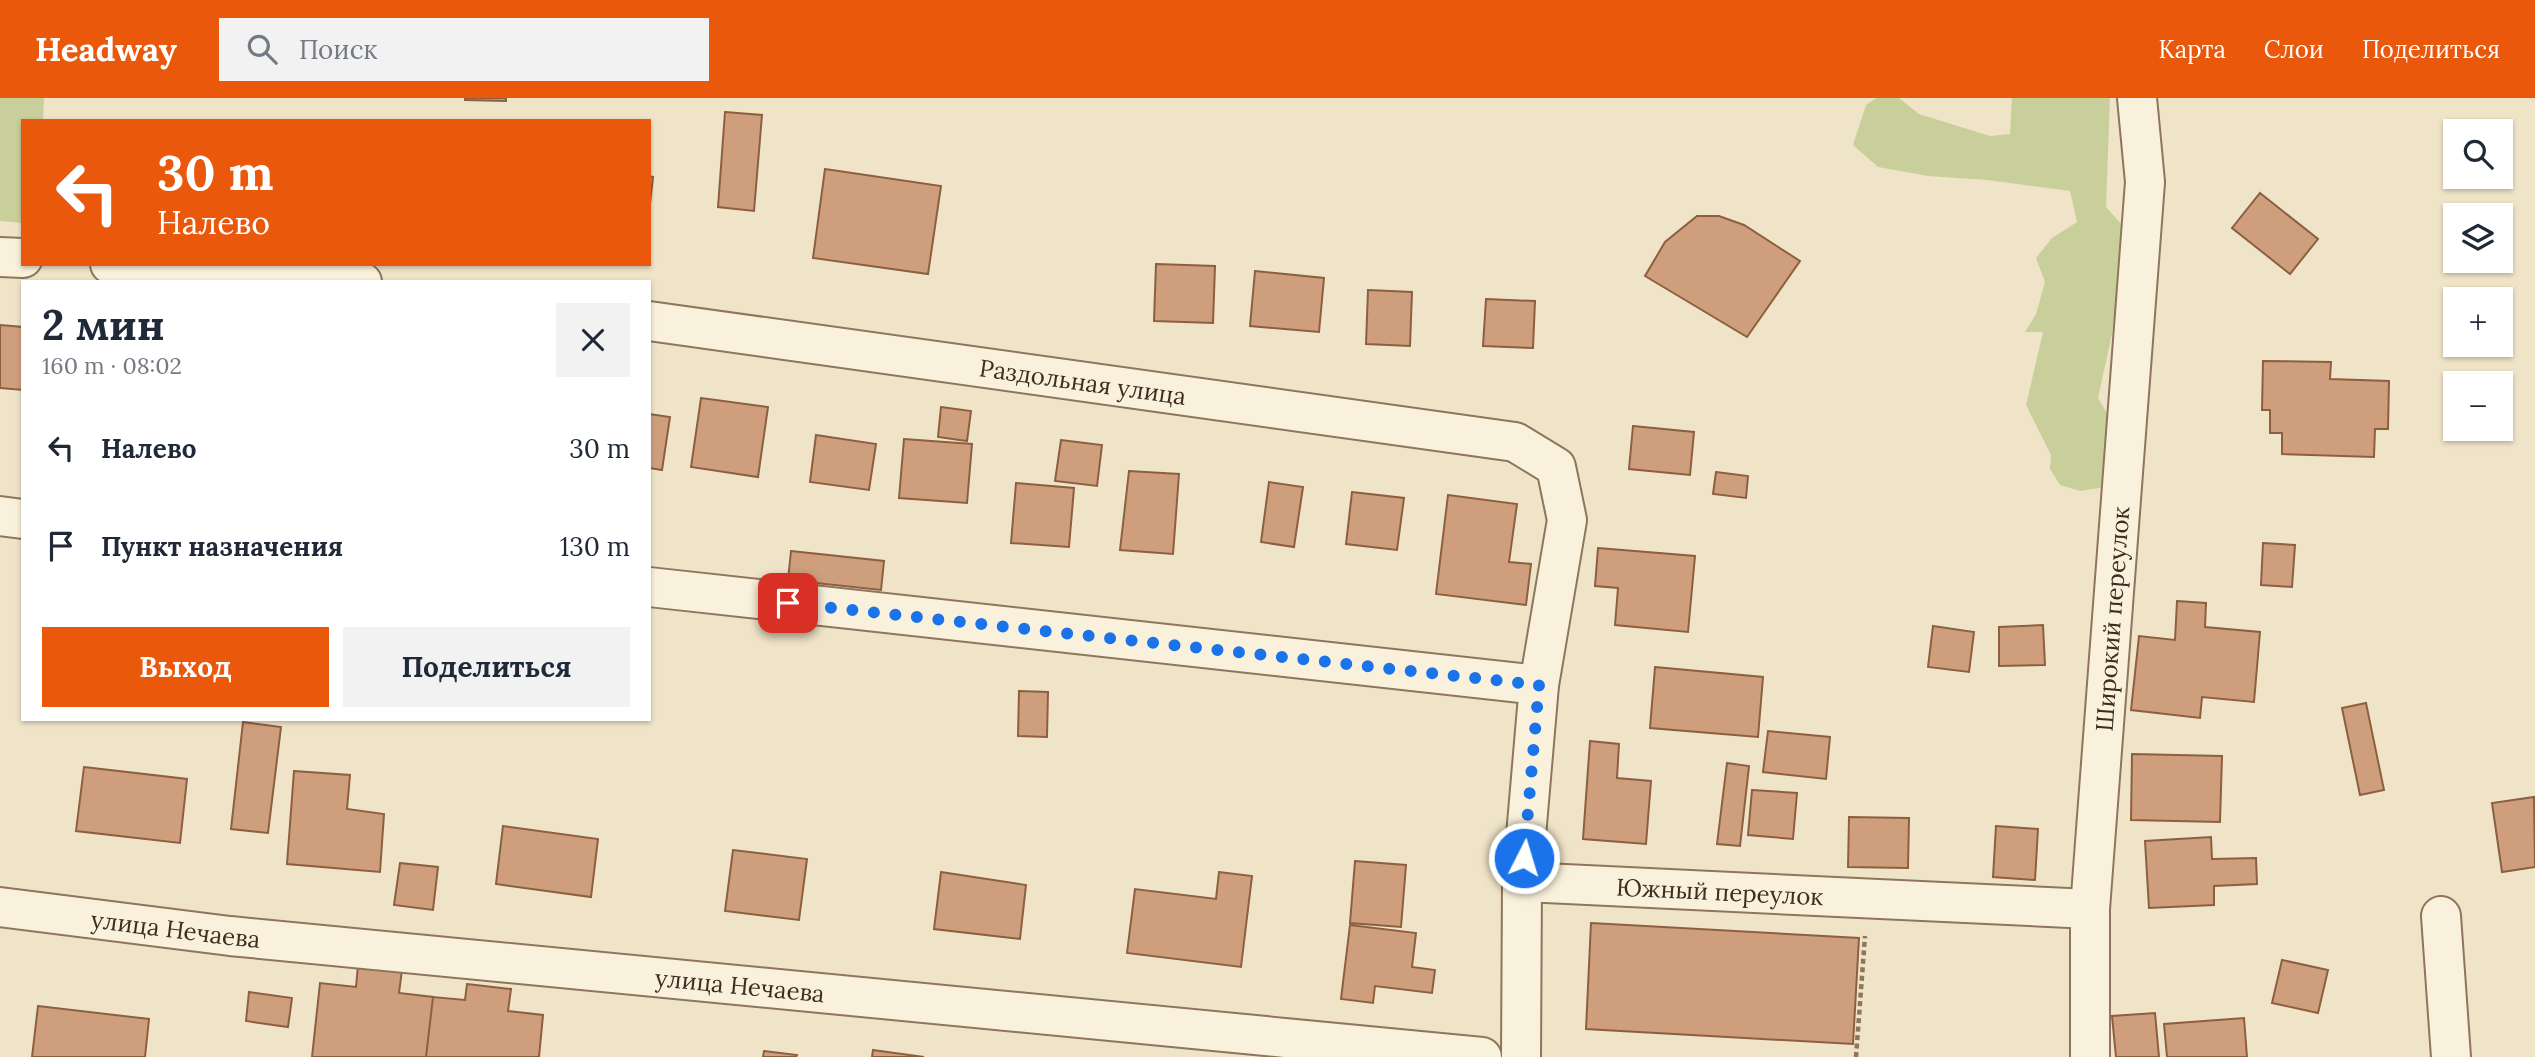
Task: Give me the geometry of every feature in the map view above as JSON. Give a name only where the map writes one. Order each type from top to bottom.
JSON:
[{"type":"street","name":"Широкий переулок","points":[[2090,1057],[2090,909],[2145,182],[2137,98]]},
{"type":"street","points":[[0,257],[21,258]]},
{"type":"street","points":[[138,266],[334,280]]},
{"type":"street","name":"Раздольная улица","points":[[651,321],[1515,442],[1556,467],[1567,520],[1539,685]]},
{"type":"street","points":[[0,516],[21,519]]},
{"type":"street","points":[[651,587],[1539,685],[1522,882],[1521,1057]]},
{"type":"street","name":"Южный переулок","points":[[1522,882],[2090,909]]},
{"type":"street","name":"улица Нечаева","points":[[0,906],[230,936],[1482,1057]]},
{"type":"street","points":[[2441,916],[2451,1057]]},
{"type":"path","points":[[1856,1057],[1869,897]]},
{"type":"green space","points":[[0,98],[44,98],[43,119],[21,119],[21,223],[0,221]]},
{"type":"green space","points":[[1876,98],[1899,98],[1919,114],[1990,136],[2010,134],[2012,98],[2110,98],[2106,207],[2131,235],[2121,261],[2112,334],[2098,398],[2115,427],[2106,487],[2080,491],[2060,485],[2050,469],[2051,455],[2026,405],[2043,332],[2025,332],[2036,314],[2045,282],[2036,258],[2052,238],[2077,222],[2070,191],[1987,180],[1928,176],[1878,167],[1853,145],[1866,105]]},
{"type":"building","points":[[506,98],[506,101],[465,100]]},
{"type":"building","points":[[725,112],[762,115],[754,211],[718,207]]},
{"type":"building","points":[[825,169],[941,186],[928,274],[813,258]]},
{"type":"building","points":[[2260,193],[2318,239],[2290,274],[2232,228]]},
{"type":"building","points":[[1697,216],[1719,216],[1744,225],[1800,261],[1747,337],[1645,276],[1665,242]]},
{"type":"building","points":[[1156,264],[1215,266],[1213,323],[1154,321]]},
{"type":"building","points":[[1255,271],[1324,278],[1319,332],[1250,326]]},
{"type":"building","points":[[1368,290],[1412,292],[1410,346],[1366,344]]},
{"type":"building","points":[[1486,299],[1535,301],[1533,348],[1483,346]]},
{"type":"building","points":[[0,325],[21,327],[21,390],[0,388]]},
{"type":"building","points":[[2263,361],[2331,362],[2330,379],[2389,381],[2388,429],[2375,429],[2374,457],[2282,454],[2282,433],[2270,433],[2270,410],[2262,410]]},
{"type":"building","points":[[701,398],[768,407],[758,477],[691,467]]},
{"type":"building","points":[[941,407],[971,411],[967,441],[938,437]]},
{"type":"building","points":[[651,414],[670,417],[662,470],[651,468]]},
{"type":"building","points":[[1633,426],[1694,432],[1690,475],[1629,469]]},
{"type":"building","points":[[816,435],[876,444],[869,490],[810,482]]},
{"type":"building","points":[[904,439],[972,444],[967,503],[899,498]]},
{"type":"building","points":[[1061,440],[1102,445],[1097,486],[1055,481]]},
{"type":"building","points":[[1129,471],[1179,474],[1173,554],[1120,550]]},
{"type":"building","points":[[1716,472],[1748,476],[1746,498],[1713,494]]},
{"type":"building","points":[[1269,482],[1303,487],[1294,547],[1261,542]]},
{"type":"building","points":[[1016,483],[1074,488],[1069,547],[1011,543]]},
{"type":"building","points":[[1352,492],[1404,498],[1397,550],[1346,544]]},
{"type":"building","points":[[1448,495],[1517,504],[1509,562],[1531,564],[1526,605],[1436,594]]},
{"type":"building","points":[[2263,543],[2295,545],[2292,587],[2261,585]]},
{"type":"building","points":[[1598,548],[1695,556],[1688,632],[1615,625],[1618,588],[1595,586]]},
{"type":"building","points":[[791,551],[884,561],[881,590],[788,580]]},
{"type":"building","points":[[2177,601],[2206,603],[2205,627],[2260,632],[2254,702],[2202,697],[2200,718],[2131,710],[2139,636],[2175,640]]},
{"type":"building","points":[[2043,625],[2045,665],[1999,666],[1999,627]]},
{"type":"building","points":[[1933,626],[1974,632],[1969,672],[1928,667]]},
{"type":"building","points":[[1655,667],[1763,677],[1758,737],[1650,728]]},
{"type":"building","points":[[1019,691],[1048,692],[1047,737],[1018,736]]},
{"type":"building","points":[[2366,703],[2384,790],[2360,795],[2342,708]]},
{"type":"building","points":[[243,722],[281,727],[268,833],[231,829]]},
{"type":"building","points":[[1768,731],[1830,737],[1826,779],[1763,772]]},
{"type":"building","points":[[1590,741],[1619,744],[1617,778],[1651,781],[1646,844],[1583,839]]},
{"type":"building","points":[[2132,754],[2222,756],[2220,822],[2131,820]]},
{"type":"building","points":[[1727,763],[1749,766],[1740,846],[1717,844]]},
{"type":"building","points":[[84,767],[187,779],[180,843],[76,831]]},
{"type":"building","points":[[294,771],[350,775],[347,809],[384,814],[380,872],[287,864]]},
{"type":"building","points":[[1752,790],[1797,793],[1793,839],[1748,835]]},
{"type":"building","points":[[2534,797],[2535,867],[2502,872],[2492,803]]},
{"type":"building","points":[[1849,817],[1909,818],[1908,868],[1848,867]]},
{"type":"building","points":[[503,826],[598,839],[591,897],[496,884]]},
{"type":"building","points":[[1996,826],[2038,829],[2035,880],[1993,877]]},
{"type":"building","points":[[2211,837],[2212,859],[2256,858],[2257,884],[2214,886],[2214,905],[2149,908],[2145,841]]},
{"type":"building","points":[[733,850],[807,859],[799,920],[725,911]]},
{"type":"building","points":[[1355,861],[1406,865],[1401,927],[1350,923]]},
{"type":"building","points":[[400,863],[438,867],[433,910],[394,905]]},
{"type":"building","points":[[941,872],[1026,885],[1020,939],[934,929]]},
{"type":"building","points":[[1219,872],[1252,876],[1241,967],[1127,953],[1135,889],[1216,899]]},
{"type":"building","points":[[1591,923],[1859,938],[1853,1044],[1586,1029]]},
{"type":"building","points":[[1350,925],[1416,933],[1412,967],[1435,970],[1432,993],[1375,986],[1373,1003],[1341,999]]},
{"type":"building","points":[[2282,960],[2328,970],[2318,1013],[2272,1003]]},
{"type":"building","points":[[358,965],[402,970],[399,993],[433,997],[426,1057],[312,1057],[320,983],[356,987]]},
{"type":"building","points":[[467,984],[511,989],[508,1011],[543,1015],[539,1057],[426,1057],[433,997],[465,1000]]},
{"type":"building","points":[[249,992],[292,998],[288,1027],[246,1021]]},
{"type":"building","points":[[38,1006],[149,1019],[145,1057],[32,1057]]},
{"type":"building","points":[[2155,1013],[2159,1057],[2116,1057],[2112,1016]]},
{"type":"building","points":[[2244,1018],[2247,1057],[2167,1057],[2164,1024]]},
{"type":"building","points":[[873,1050],[924,1057],[872,1057]]},
{"type":"building","points":[[764,1051],[797,1055],[763,1057]]},
{"type":"route","points":[[788,603],[1539,685],[1524,858]]}]
